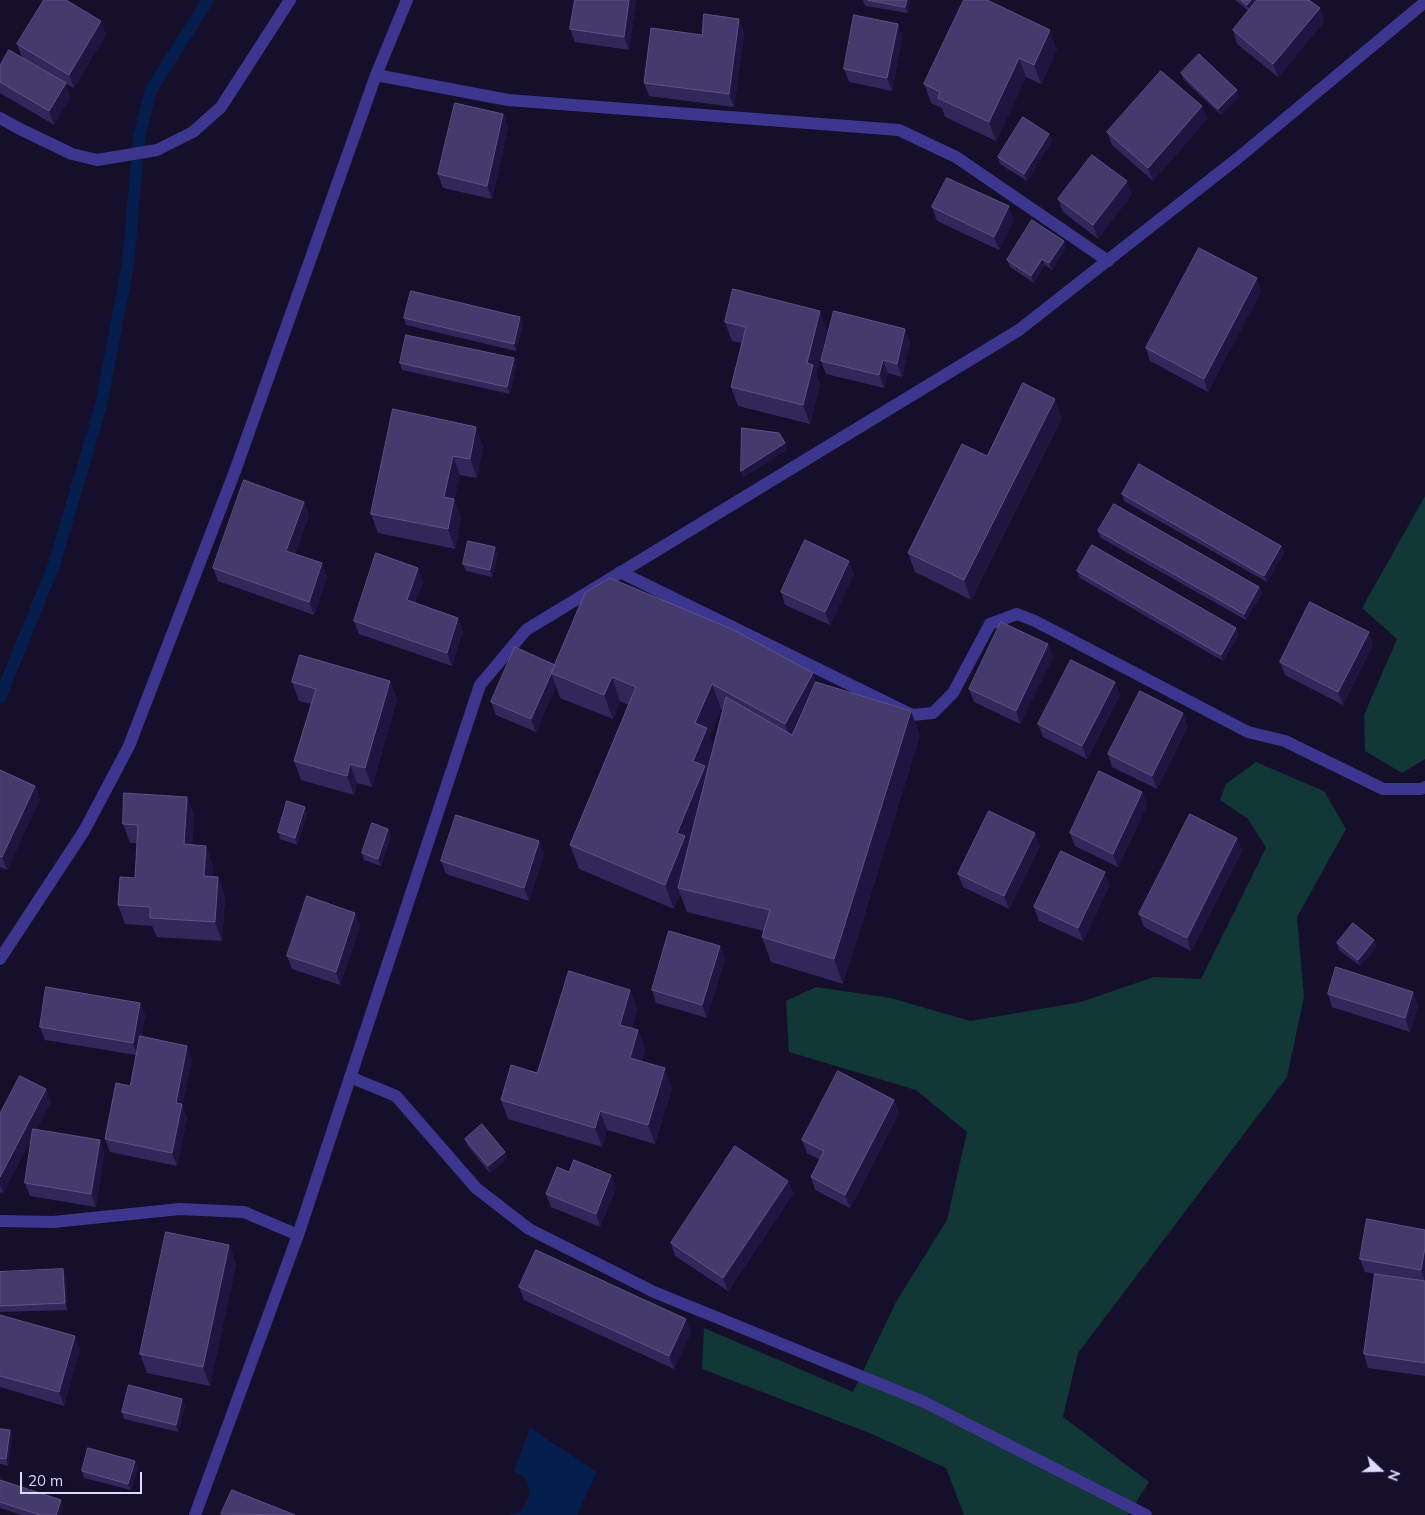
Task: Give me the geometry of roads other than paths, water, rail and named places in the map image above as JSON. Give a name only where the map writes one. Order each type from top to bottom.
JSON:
[{"type":"street","points":[[0,118],[72,154],[97,160],[158,150],[192,132],[221,107],[290,0]]},
{"type":"street","points":[[0,959],[84,831],[129,746],[234,471],[376,75],[407,0]]},
{"type":"street","points":[[195,1515],[298,1235],[480,685],[526,630],[1020,330],[1238,158],[1425,2]]},
{"type":"street","points":[[376,75],[508,100],[899,130],[956,157],[1108,260]]},
{"type":"street","points":[[620,572],[912,715],[933,713],[953,693],[990,624],[1017,614],[1035,621],[1248,732],[1285,740],[1383,789],[1421,789],[1425,787]]},
{"type":"street","points":[[350,1077],[396,1096],[476,1188],[529,1229],[654,1292],[922,1401],[1146,1515]]},
{"type":"street","points":[[0,1221],[53,1222],[180,1209],[244,1212],[298,1235]]},
{"type":"water","points":[[530,1428],[597,1472],[577,1515],[509,1515],[522,1511],[530,1493],[526,1478],[514,1471]]},
{"type":"waterway","points":[[0,697],[54,565],[101,405],[128,264],[139,137],[151,90],[208,0]]}]
